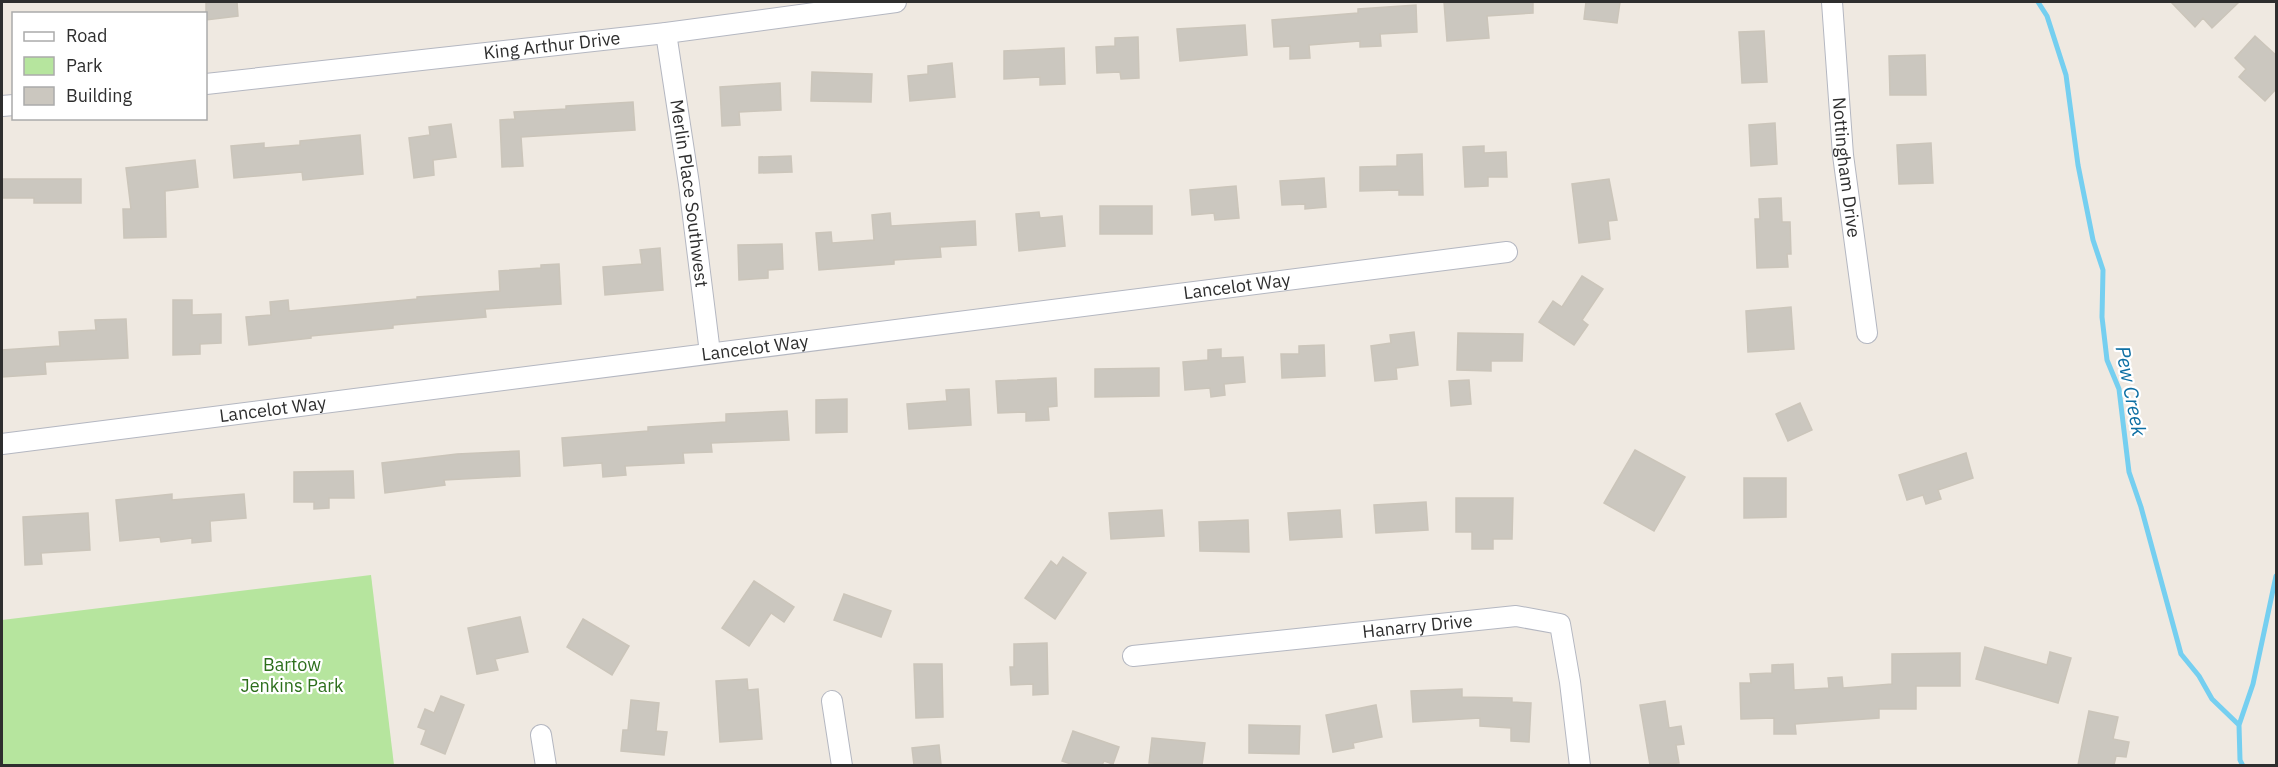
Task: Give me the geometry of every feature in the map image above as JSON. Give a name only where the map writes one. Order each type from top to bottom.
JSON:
[{"type":"street","name":"King Arthur Drive","points":[[207,84],[666,33],[896,2]]},
{"type":"street","name":"Nottingham Drive","points":[[1832,2],[1843,155],[1867,333]]},
{"type":"street","name":"Merlin Place Southwest","points":[[666,33],[689,184],[710,353]]},
{"type":"street","name":"Lancelot Way","points":[[2,444],[1507,252]]},
{"type":"street","name":"Hanarry Drive","points":[[1133,656],[1516,616],[1560,624],[1580,765]]},
{"type":"street","points":[[832,701],[842,765]]},
{"type":"street","points":[[541,735],[546,765]]},
{"type":"green space","name":"Bartow Jenkins Park","points":[[371,575],[394,765],[2,765],[2,620]]},
{"type":"building","points":[[206,2],[237,2],[238,16],[207,20]]},
{"type":"building","points":[[1444,2],[1533,2],[1533,13],[1487,16],[1489,38],[1447,41]]},
{"type":"building","points":[[1586,2],[1620,2],[1617,23],[1584,19]]},
{"type":"building","points":[[2171,2],[2239,2],[2212,28],[2203,18],[2195,27]]},
{"type":"building","points":[[1416,5],[1417,32],[1380,34],[1381,46],[1360,47],[1360,41],[1309,45],[1310,58],[1290,59],[1290,46],[1274,47],[1272,20],[1358,13],[1358,9]]},
{"type":"building","points":[[1245,25],[1247,55],[1180,61],[1177,29]]},
{"type":"building","points":[[1764,31],[1767,82],[1742,83],[1739,32]]},
{"type":"building","points":[[2255,36],[2277,56],[2277,88],[2265,101],[2239,77],[2246,69],[2235,58]]},
{"type":"building","points":[[1138,37],[1139,78],[1121,79],[1120,72],[1097,73],[1096,47],[1115,46],[1115,38]]},
{"type":"building","points":[[1064,48],[1065,84],[1040,85],[1040,77],[1004,79],[1004,51]]},
{"type":"building","points":[[1925,55],[1926,95],[1890,95],[1889,56]]},
{"type":"building","points":[[952,63],[955,97],[910,101],[908,76],[928,74],[928,66]]},
{"type":"building","points":[[812,72],[872,74],[871,102],[811,101]]},
{"type":"building","points":[[780,83],[781,110],[739,112],[740,125],[722,126],[720,87]]},
{"type":"building","points":[[633,102],[635,130],[521,137],[523,166],[502,167],[500,120],[515,119],[514,112]]},
{"type":"building","points":[[1775,123],[1777,164],[1751,166],[1749,125]]},
{"type":"building","points":[[451,124],[456,157],[433,160],[434,175],[414,178],[409,138],[430,135],[429,127]]},
{"type":"building","points":[[360,135],[363,174],[303,180],[302,172],[234,178],[231,146],[264,143],[264,148],[300,145],[300,141]]},
{"type":"building","points":[[1931,143],[1933,183],[1899,184],[1897,145]]},
{"type":"building","points":[[1484,146],[1484,153],[1506,152],[1507,177],[1488,177],[1488,186],[1465,187],[1463,147]]},
{"type":"building","points":[[1422,154],[1423,195],[1399,195],[1399,190],[1360,191],[1360,167],[1397,166],[1397,155]]},
{"type":"building","points":[[791,156],[792,172],[759,173],[759,157]]},
{"type":"building","points":[[195,160],[198,187],[165,191],[166,237],[124,238],[123,209],[131,209],[126,168]]},
{"type":"building","points":[[1324,178],[1326,207],[1305,209],[1305,204],[1282,205],[1280,181]]},
{"type":"building","points":[[2,179],[81,179],[81,203],[34,203],[34,198],[2,198]]},
{"type":"building","points":[[1609,179],[1617,220],[1608,221],[1610,239],[1579,243],[1572,184]]},
{"type":"building","points":[[1236,186],[1239,218],[1215,220],[1214,213],[1192,215],[1190,190]]},
{"type":"building","points":[[1781,198],[1782,222],[1790,222],[1791,254],[1787,254],[1788,267],[1757,268],[1755,219],[1760,219],[1759,199]]},
{"type":"building","points":[[1100,206],[1152,206],[1152,234],[1100,234]]},
{"type":"building","points":[[1039,212],[1040,218],[1062,216],[1065,246],[1019,251],[1016,214]]},
{"type":"building","points":[[890,213],[891,226],[975,221],[976,245],[940,247],[941,257],[894,260],[894,264],[819,270],[816,233],[831,232],[832,243],[874,240],[872,215]]},
{"type":"building","points":[[782,244],[783,269],[768,270],[768,278],[739,280],[738,245]]},
{"type":"building","points":[[660,248],[663,290],[605,295],[603,267],[642,264],[640,250]]},
{"type":"building","points":[[559,264],[561,304],[485,309],[486,317],[393,325],[393,328],[249,345],[246,317],[271,315],[270,302],[288,300],[289,311],[417,299],[417,297],[500,291],[499,271],[541,268],[541,265]]},
{"type":"building","points":[[1582,276],[1603,289],[1582,320],[1588,325],[1574,345],[1539,322],[1553,301],[1562,307]]},
{"type":"building","points":[[173,300],[192,300],[192,315],[221,314],[221,343],[200,344],[200,354],[173,355]]},
{"type":"building","points":[[1791,307],[1794,349],[1748,352],[1746,311]]},
{"type":"building","points":[[126,319],[128,358],[45,362],[46,374],[2,377],[2,350],[60,346],[59,332],[96,330],[95,320]]},
{"type":"building","points":[[1414,332],[1418,365],[1396,368],[1397,379],[1375,381],[1371,346],[1391,343],[1390,335]]},
{"type":"building","points":[[1458,333],[1523,334],[1522,361],[1491,361],[1491,371],[1457,370]]},
{"type":"building","points":[[1324,345],[1325,376],[1282,378],[1281,354],[1299,354],[1299,346]]},
{"type":"building","points":[[1221,349],[1221,358],[1243,357],[1245,382],[1224,384],[1225,395],[1211,397],[1210,388],[1185,390],[1183,362],[1208,360],[1208,350]]},
{"type":"building","points":[[1159,368],[1159,396],[1095,397],[1095,369]]},
{"type":"building","points":[[1056,378],[1057,406],[1048,407],[1049,420],[1026,421],[1026,412],[998,413],[996,381]]},
{"type":"building","points":[[1469,380],[1471,404],[1451,406],[1449,381]]},
{"type":"building","points":[[969,389],[971,425],[909,429],[907,404],[947,401],[946,390]]},
{"type":"building","points":[[847,399],[847,432],[816,433],[816,400]]},
{"type":"building","points":[[1800,403],[1812,430],[1788,441],[1776,414]]},
{"type":"building","points":[[787,411],[789,440],[711,443],[712,452],[683,453],[684,463],[625,466],[626,475],[603,477],[602,463],[564,466],[562,438],[648,431],[648,427],[726,422],[726,414]]},
{"type":"building","points":[[1635,450],[1685,477],[1654,531],[1604,503]]},
{"type":"building","points":[[519,451],[520,476],[444,480],[445,485],[385,493],[382,463],[457,454]]},
{"type":"building","points":[[1966,453],[1973,478],[1938,490],[1941,499],[1926,504],[1923,495],[1907,500],[1899,475]]},
{"type":"building","points":[[353,471],[354,498],[329,498],[329,508],[314,509],[314,502],[294,502],[294,472]]},
{"type":"building","points":[[1744,478],[1786,478],[1786,517],[1744,518]]},
{"type":"building","points":[[172,494],[172,500],[244,494],[246,518],[210,521],[211,541],[192,543],[192,538],[161,542],[160,537],[120,541],[116,500]]},
{"type":"building","points":[[1456,498],[1513,498],[1512,539],[1493,539],[1493,549],[1472,549],[1472,532],[1456,532]]},
{"type":"building","points":[[1426,502],[1428,530],[1376,533],[1374,505]]},
{"type":"building","points":[[1162,510],[1164,536],[1111,539],[1109,513]]},
{"type":"building","points":[[1340,510],[1342,537],[1290,540],[1288,513]]},
{"type":"building","points":[[88,513],[90,550],[41,553],[42,564],[25,565],[23,517]]},
{"type":"building","points":[[1248,520],[1249,552],[1200,551],[1199,522]]},
{"type":"building","points":[[1063,557],[1086,573],[1055,619],[1025,598],[1051,561],[1057,566]]},
{"type":"building","points":[[754,581],[794,607],[784,622],[771,613],[749,646],[722,628]]},
{"type":"building","points":[[844,594],[891,611],[881,637],[834,620]]},
{"type":"building","points":[[520,617],[528,652],[495,659],[498,670],[477,674],[468,628]]},
{"type":"building","points":[[583,619],[629,646],[612,675],[567,647]]},
{"type":"building","points":[[1047,643],[1048,694],[1033,695],[1033,684],[1011,685],[1010,667],[1014,667],[1014,644]]},
{"type":"building","points":[[1985,647],[2047,665],[2050,652],[2071,658],[2058,703],[1976,679]]},
{"type":"building","points":[[1960,653],[1960,686],[1916,686],[1916,709],[1879,709],[1879,718],[1795,724],[1796,734],[1774,734],[1774,718],[1741,719],[1740,683],[1751,683],[1750,674],[1772,673],[1772,665],[1793,664],[1794,690],[1829,688],[1828,678],[1842,677],[1843,688],[1892,684],[1892,654]]},
{"type":"building","points":[[914,664],[942,664],[943,717],[916,718]]},
{"type":"building","points":[[747,679],[748,690],[758,689],[762,739],[720,742],[716,681]]},
{"type":"building","points":[[1462,689],[1462,697],[1512,698],[1512,702],[1531,703],[1529,742],[1511,741],[1511,728],[1480,726],[1480,718],[1413,722],[1411,691]]},
{"type":"building","points":[[441,696],[464,705],[445,754],[421,744],[426,730],[418,727],[425,709],[434,713]]},
{"type":"building","points":[[631,700],[659,703],[656,731],[667,732],[664,755],[621,751],[623,730],[628,730]]},
{"type":"building","points":[[1665,701],[1669,728],[1681,726],[1684,744],[1676,745],[1679,763],[1650,765],[1640,705]]},
{"type":"building","points":[[1376,705],[1382,737],[1353,743],[1354,748],[1333,752],[1326,715]]},
{"type":"building","points":[[2089,711],[2118,717],[2113,739],[2129,742],[2126,757],[2116,756],[2114,765],[2078,765]]},
{"type":"building","points":[[1249,725],[1300,726],[1299,754],[1249,753]]},
{"type":"building","points":[[1073,731],[1119,747],[1113,764],[1104,761],[1102,765],[1074,765],[1062,761]]},
{"type":"building","points":[[1152,738],[1205,743],[1202,765],[1149,763]]},
{"type":"building","points":[[939,745],[941,765],[914,765],[912,748]]},
{"type":"waterway","name":"Pew Creek","points":[[2038,2],[2047,16],[2066,75],[2078,165],[2093,240],[2103,270],[2102,317],[2107,360],[2119,389],[2129,472],[2141,507],[2181,654],[2199,676],[2212,699],[2239,725]]},
{"type":"waterway","points":[[2243,766],[2240,760],[2239,725],[2253,684],[2276,576]]}]
